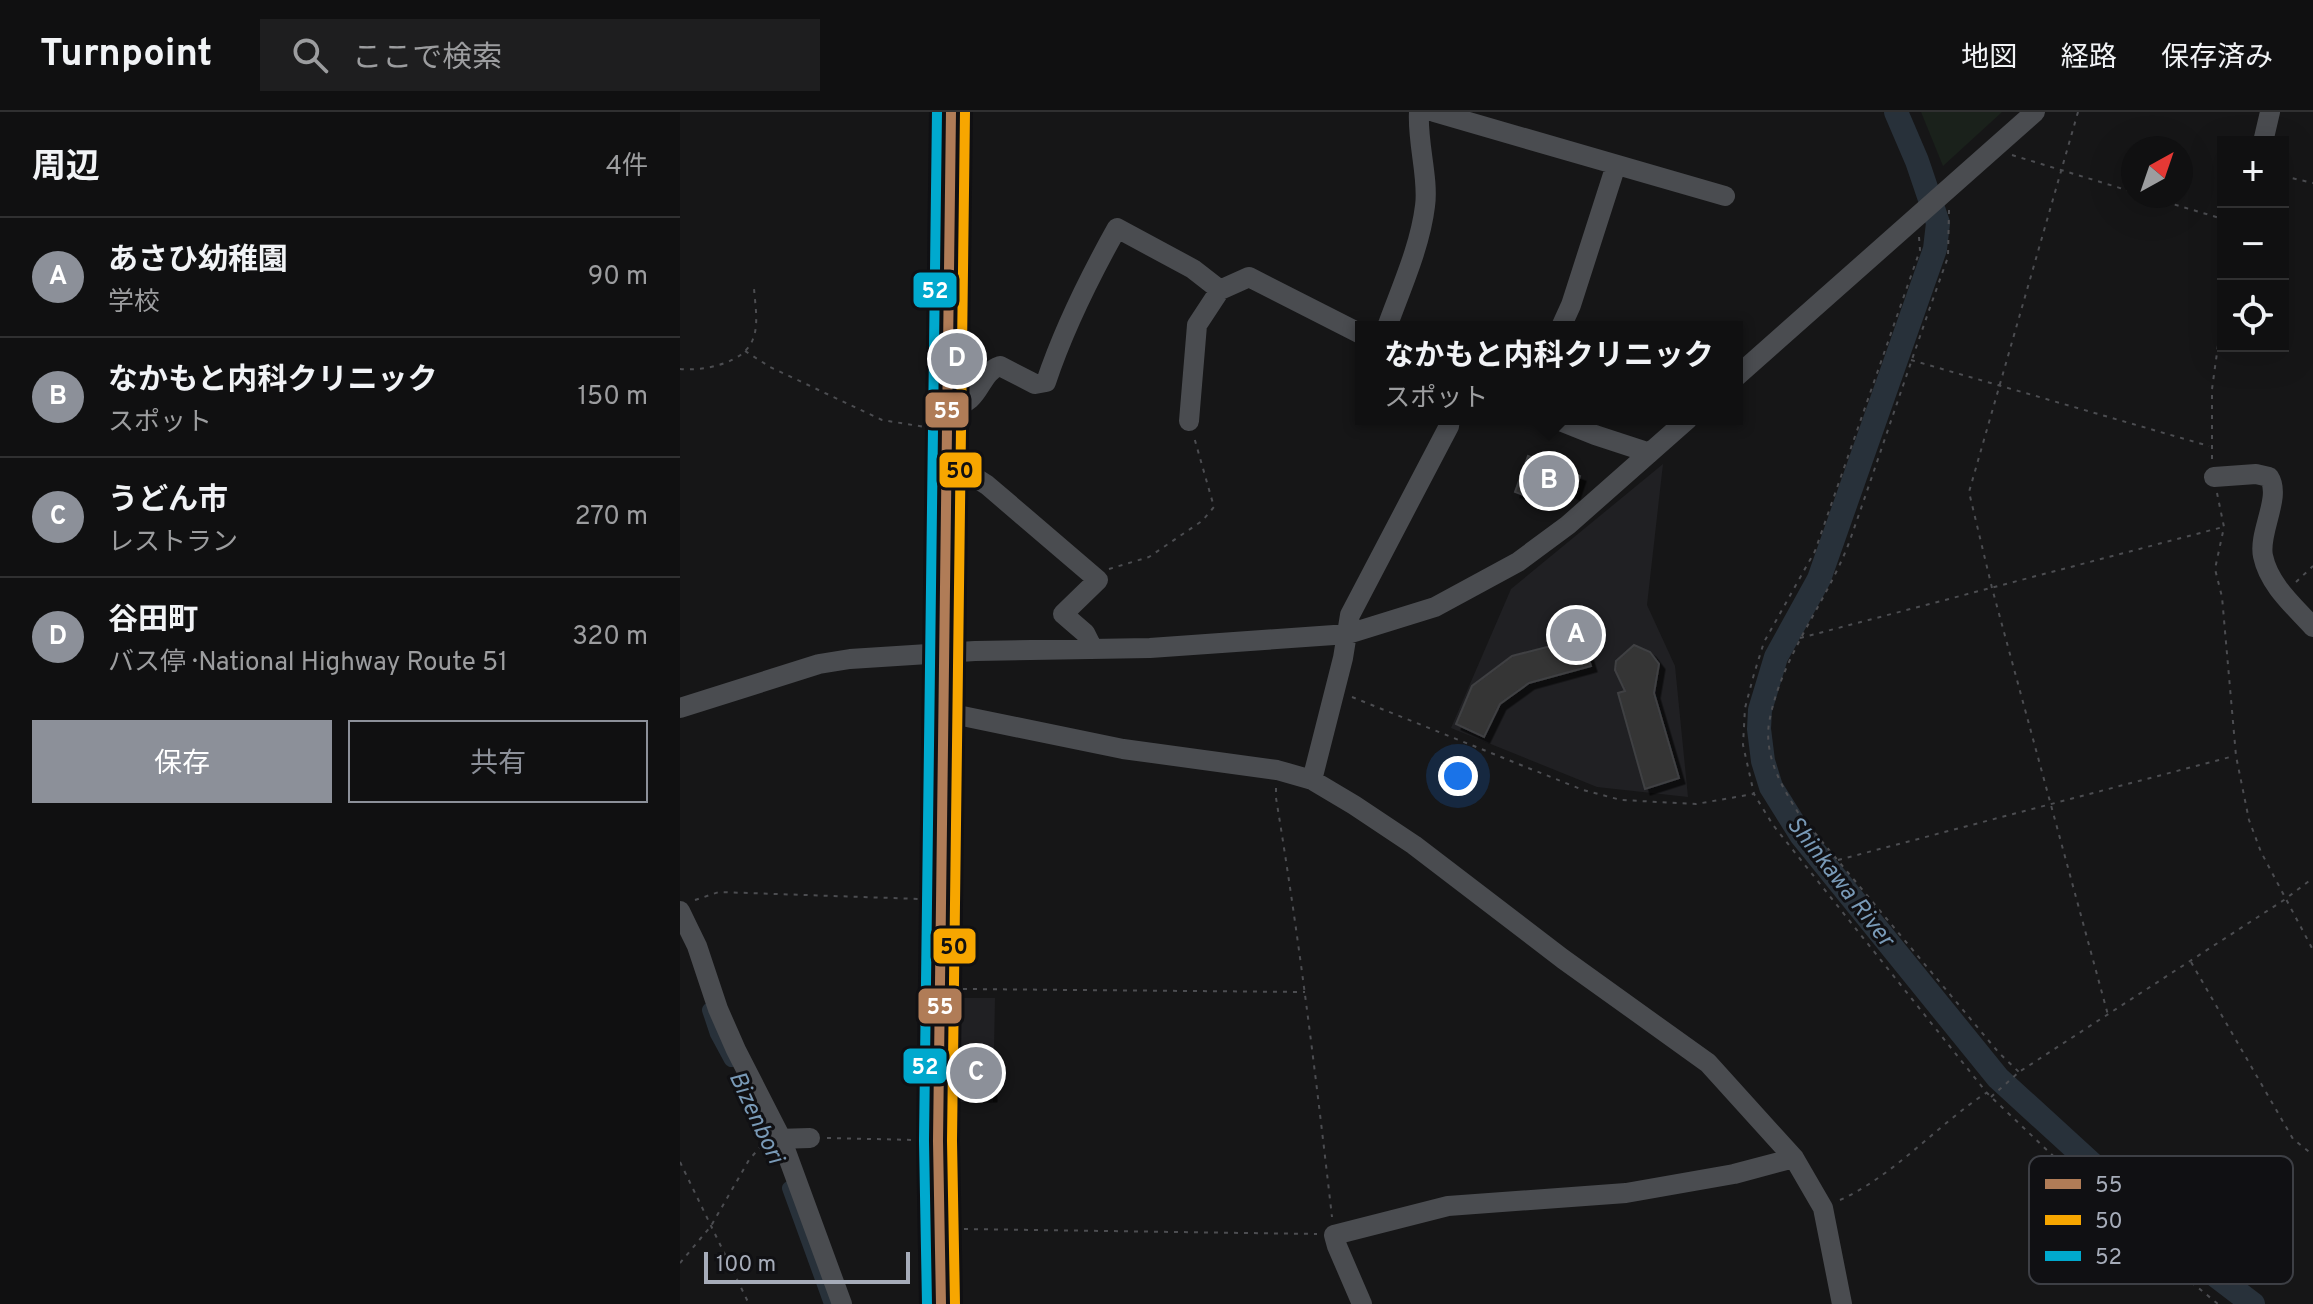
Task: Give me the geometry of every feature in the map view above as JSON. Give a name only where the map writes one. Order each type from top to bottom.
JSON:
[{"type":"highway","points":[[941,1304],[938,1229],[940,900],[951,112]]},
{"type":"street","points":[[1389,321],[1426,204],[1419,112]]},
{"type":"street","points":[[1434,112],[1725,196]]},
{"type":"street","points":[[1743,371],[2035,112]]},
{"type":"street","points":[[2264,136],[2270,112]]},
{"type":"street","points":[[1564,321],[1616,165]]},
{"type":"street","points":[[946,420],[973,397],[991,369],[1000,366],[1035,384],[1046,382],[1089,277],[1117,228],[1193,269],[1220,290]]},
{"type":"street","points":[[1189,421],[1197,325],[1220,290],[1249,277],[1355,331]]},
{"type":"street","points":[[1312,780],[1350,615],[1449,425]]},
{"type":"street","points":[[1572,425],[1650,453]]},
{"type":"street","points":[[680,708],[819,664],[850,659],[1268,641],[1348,634],[1435,607],[1518,562],[1568,525],[1681,425]]},
{"type":"street","points":[[947,466],[968,473],[987,485],[1098,580],[1063,614],[1076,622],[1093,649]]},
{"type":"street","points":[[2214,477],[2256,474],[2269,477],[2273,483],[2262,552],[2273,581],[2313,627]]},
{"type":"street","points":[[943,712],[1123,749],[1277,770],[1312,780],[1414,845],[1563,959],[1708,1063],[1794,1158],[1823,1208],[1842,1304]]},
{"type":"street","points":[[686,906],[718,1009],[842,1304]]},
{"type":"street","points":[[774,1140],[810,1138]]},
{"type":"street","points":[[1362,1304],[1334,1235],[1448,1206],[1626,1193],[1734,1174],[1794,1158]]},
{"type":"path","points":[[2078,112],[1969,492],[1992,588],[2108,1015]]},
{"type":"path","points":[[1994,147],[2121,188]]},
{"type":"path","points":[[2289,177],[2313,183]]},
{"type":"path","points":[[1945,190],[1950,245],[1948,257],[1850,540],[1789,658],[1769,723],[1768,743],[1783,788],[1799,814],[1999,1053],[2019,1072]]},
{"type":"path","points":[[2186,208],[2217,217]]},
{"type":"path","points":[[1916,217],[1920,250],[1815,551],[1764,642],[1745,708],[1743,745],[1754,794],[1773,825],[1987,1093],[2053,1156]]},
{"type":"path","points":[[680,369],[704,369],[745,351],[755,329],[754,288]]},
{"type":"path","points":[[745,351],[770,367],[882,420],[895,424],[946,420]]},
{"type":"path","points":[[2217,352],[2210,447],[2224,527],[2215,569],[2222,597],[2236,756],[2249,820],[2261,852],[2313,950]]},
{"type":"path","points":[[1911,360],[2210,447]]},
{"type":"path","points":[[1098,580],[1112,566],[1149,557],[1202,521],[1214,507],[1189,421]]},
{"type":"path","points":[[1800,638],[2224,527]]},
{"type":"path","points":[[2283,594],[2313,566]]},
{"type":"path","points":[[1334,690],[1583,790],[1621,800],[1696,804],[1754,794]]},
{"type":"path","points":[[1837,860],[2236,756]]},
{"type":"path","points":[[938,1229],[1334,1235],[1306,992],[1276,798],[1277,770]]},
{"type":"path","points":[[1992,1098],[2019,1072],[2313,878]]},
{"type":"path","points":[[686,906],[719,892],[940,900]]},
{"type":"path","points":[[2190,961],[2293,1139],[2313,1155]]},
{"type":"path","points":[[940,989],[1306,992]]},
{"type":"path","points":[[1823,1208],[1854,1194],[1987,1093]]},
{"type":"path","points":[[810,1138],[938,1141]]},
{"type":"path","points":[[680,1263],[711,1226],[749,1160],[774,1140]]},
{"type":"path","points":[[680,1162],[749,1304]]},
{"type":"path","points":[[2194,1284],[2218,1304]]},
{"type":"shaded area","points":[[1921,112],[2002,112],[1943,166]]},
{"type":"shaded area","points":[[1663,464],[1647,605],[1675,666],[1688,797],[1597,787],[1451,728],[1511,589]]},
{"type":"shaded area","points":[[950,998],[995,998],[993,1102],[949,1102]]},
{"type":"building","points":[[1528,456],[1580,476],[1574,494],[1555,486],[1550,499],[1529,491],[1526,496],[1515,492]]},
{"type":"building","points":[[1582,638],[1591,666],[1529,683],[1500,704],[1484,737],[1456,724],[1472,686],[1512,656]]},
{"type":"building","points":[[1634,645],[1650,652],[1659,664],[1654,693],[1679,778],[1645,789],[1618,693],[1625,691],[1615,670],[1616,661]]},
{"type":"building","points":[[961,1050],[991,1050],[991,1096],[961,1096]]},
{"type":"waterway","name":"Shinkawa River","points":[[1896,112],[1938,223],[1935,249],[1819,579],[1776,657],[1760,710],[1763,761],[1771,787],[1801,835],[1998,1078],[2083,1156]]},
{"type":"waterway","name":"Bizenbori","points":[[709,1010],[731,1060]]},
{"type":"waterway","name":"Bizenbori","points":[[789,1188],[831,1304]]},
{"type":"waterway","name":"Shinkawa River","points":[[2227,1284],[2253,1304]]},
{"type":"transit line","name":"52","points":[[927,1304],[924,1141],[937,112]]},
{"type":"transit line","name":"55","points":[[941,1304],[938,1141],[951,112]]},
{"type":"transit line","name":"50","points":[[955,1304],[952,1141],[965,112]]},
{"type":"place","name":"谷田町","points":[[957,359]]},
{"type":"place","name":"なかもと内科クリニック","points":[[1549,481]]},
{"type":"place","name":"あさひ幼稚園","points":[[1576,635]]},
{"type":"place","name":"うどん市","points":[[976,1073]]}]
